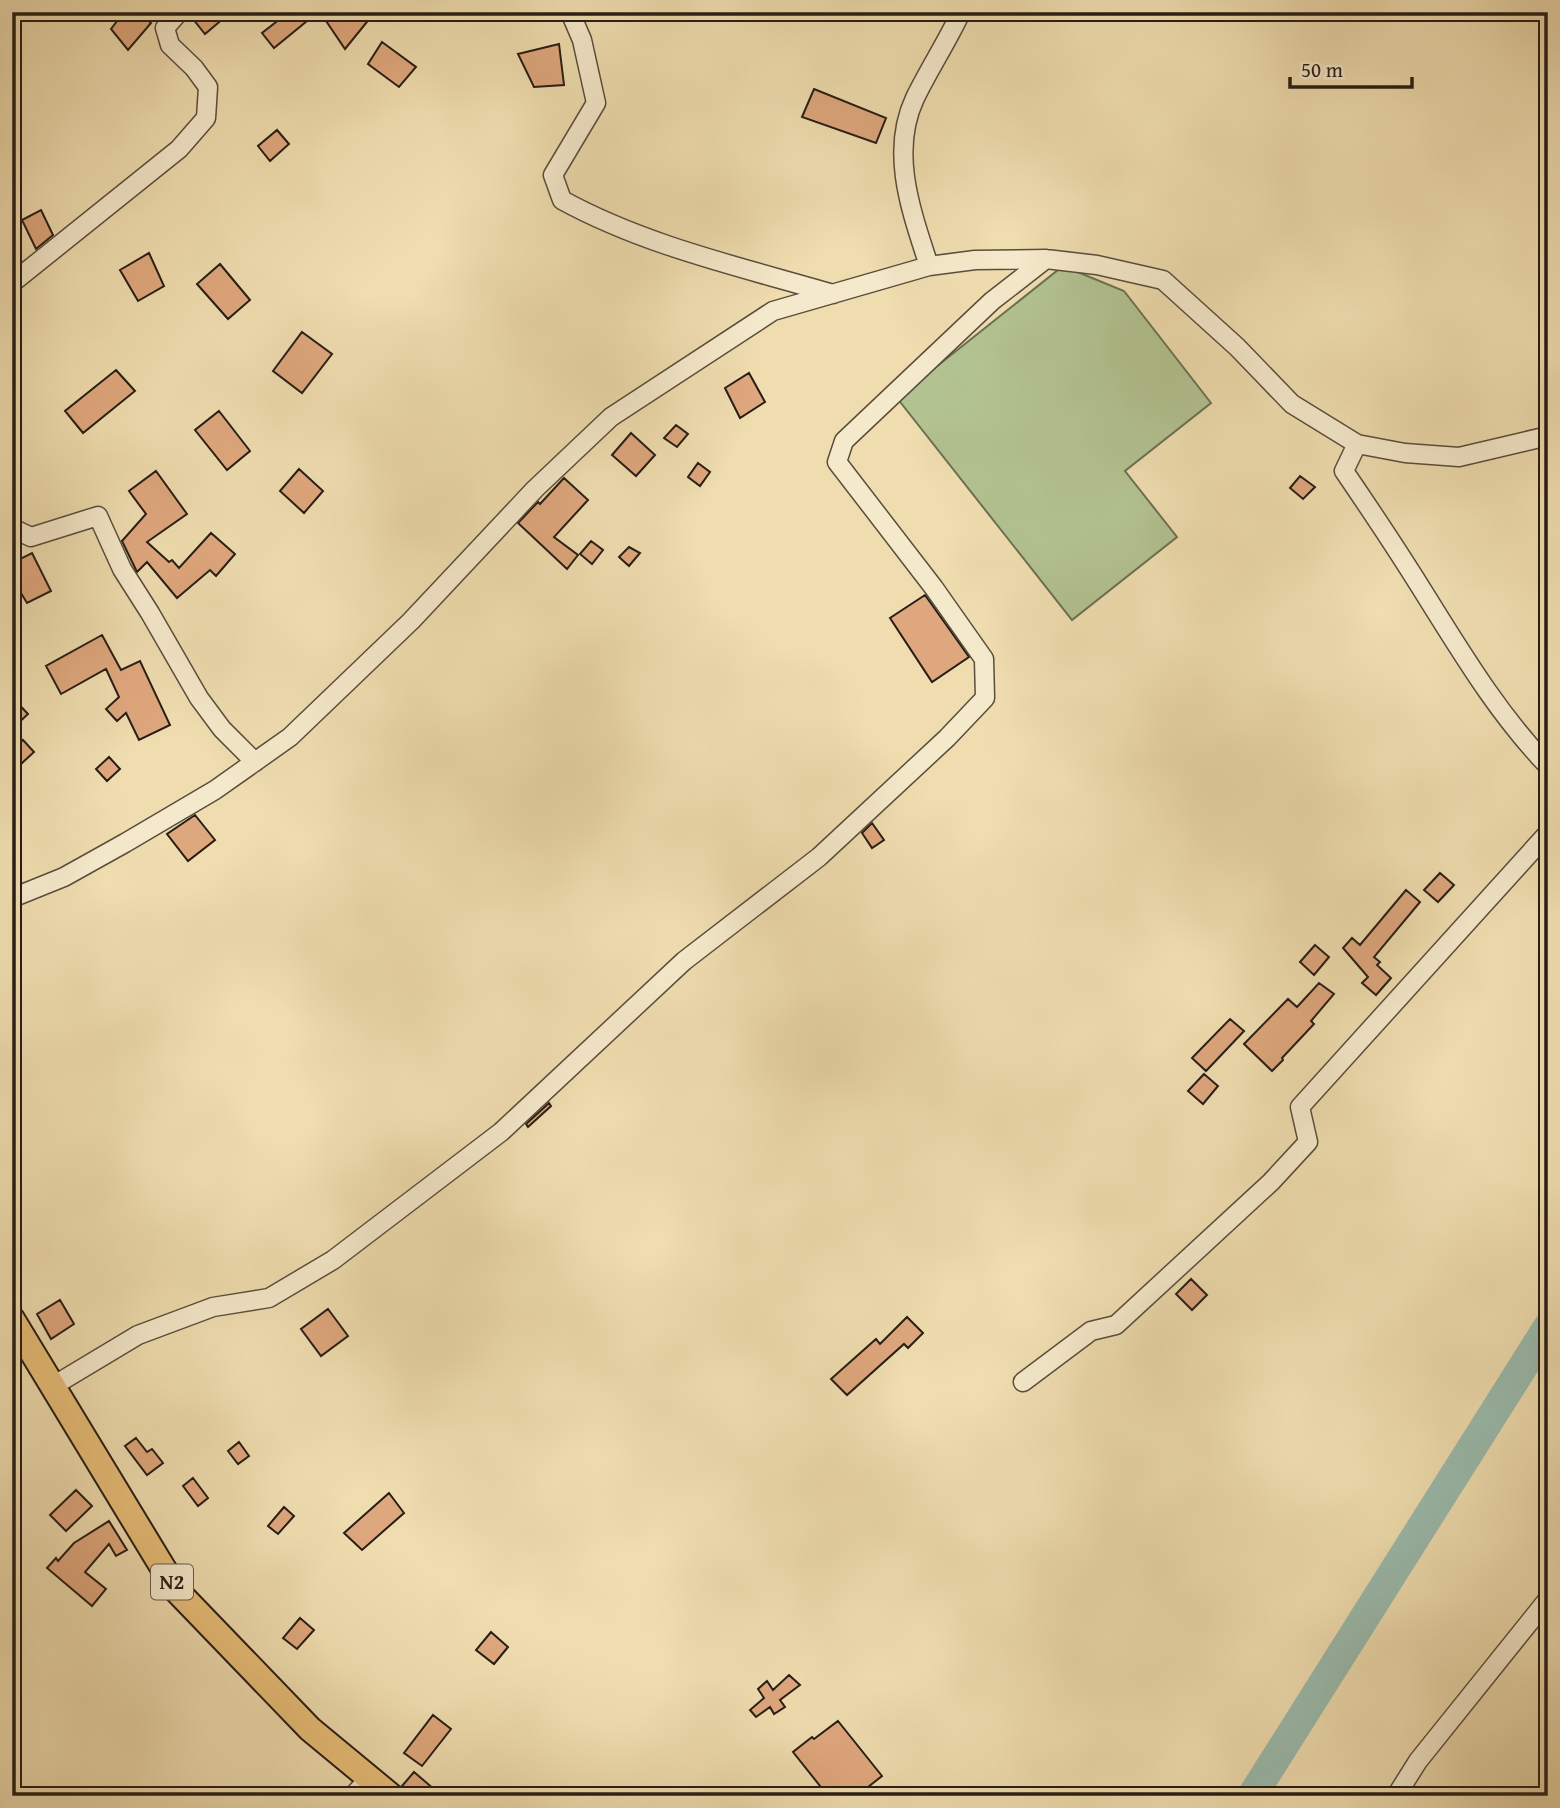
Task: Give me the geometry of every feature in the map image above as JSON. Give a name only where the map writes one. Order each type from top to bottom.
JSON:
[{"type":"highway","name":"N2","points":[[12,1319],[177,1591],[310,1729],[361,1787],[391,1796]]},
{"type":"street","points":[[12,283],[179,149],[206,118],[208,87],[194,68],[170,45],[165,27],[179,12]]},
{"type":"street","points":[[569,12],[582,40],[596,103],[553,175],[562,200],[589,215],[663,245],[833,294]]},
{"type":"street","points":[[929,267],[908,201],[902,145],[914,101],[961,12]]},
{"type":"street","points":[[53,1386],[138,1335],[213,1307],[270,1298],[334,1260],[501,1132],[684,961],[820,857],[947,738],[985,698],[984,659],[895,536],[837,462],[844,442],[992,301],[1046,259]]},
{"type":"street","points":[[12,898],[76,870],[215,790],[290,737],[411,621],[535,489],[611,417],[773,311],[929,267],[975,260],[1046,259],[1097,265],[1163,280],[1237,347],[1292,404],[1357,444],[1405,453],[1459,457],[1548,436]]},
{"type":"street","points":[[1357,444],[1344,471],[1388,535],[1472,669],[1520,737],[1548,766]]},
{"type":"street","points":[[12,528],[31,537],[98,516],[122,569],[199,698],[222,729],[255,762]]},
{"type":"street","points":[[1023,1382],[1091,1331],[1116,1325],[1271,1182],[1308,1142],[1300,1107],[1548,833]]},
{"type":"street","points":[[1396,1796],[1418,1761],[1548,1599]]},
{"type":"green space","points":[[1063,266],[1124,291],[1211,403],[1125,471],[1177,537],[1072,620],[897,398]]},
{"type":"building","points":[[124,12],[138,12],[151,23],[128,50],[111,29]]},
{"type":"building","points":[[202,12],[231,12],[205,34],[193,19]]},
{"type":"building","points":[[289,12],[318,12],[274,48],[262,33]]},
{"type":"building","points":[[320,12],[375,12],[345,49]]},
{"type":"building","points":[[382,42],[416,67],[399,87],[368,64]]},
{"type":"building","points":[[559,44],[564,85],[534,87],[518,54]]},
{"type":"building","points":[[814,89],[886,118],[876,143],[802,117]]},
{"type":"building","points":[[277,130],[289,144],[270,161],[258,146]]},
{"type":"building","points":[[41,210],[53,235],[36,249],[22,220]]},
{"type":"building","points":[[149,253],[164,286],[138,301],[120,270]]},
{"type":"building","points":[[220,264],[250,300],[228,319],[197,284]]},
{"type":"building","points":[[302,332],[332,354],[302,393],[273,371]]},
{"type":"building","points":[[116,370],[135,391],[83,433],[65,411]]},
{"type":"building","points":[[749,373],[765,402],[740,418],[725,388]]},
{"type":"building","points":[[219,411],[250,451],[227,470],[195,430]]},
{"type":"building","points":[[676,425],[688,434],[677,447],[664,438]]},
{"type":"building","points":[[631,433],[655,455],[636,476],[612,455]]},
{"type":"building","points":[[698,463],[710,472],[700,486],[688,477]]},
{"type":"building","points":[[299,469],[323,491],[304,513],[280,491]]},
{"type":"building","points":[[156,471],[187,514],[147,542],[179,568],[211,533],[235,554],[216,576],[210,570],[177,598],[147,562],[137,572],[122,541],[146,514],[129,491]]},
{"type":"building","points":[[1300,476],[1315,487],[1303,499],[1290,488]]},
{"type":"building","points":[[564,478],[588,500],[554,537],[578,555],[567,569],[518,523]]},
{"type":"building","points":[[591,541],[603,550],[592,564],[580,554]]},
{"type":"building","points":[[629,547],[640,553],[629,566],[619,557]]},
{"type":"building","points":[[32,553],[51,591],[27,603],[12,578],[12,563]]},
{"type":"building","points":[[925,595],[969,657],[932,682],[890,618]]},
{"type":"building","points":[[102,635],[121,670],[140,661],[170,725],[139,740],[126,713],[117,721],[106,709],[119,697],[106,669],[61,694],[46,666]]},
{"type":"building","points":[[12,697],[28,714],[12,729]]},
{"type":"building","points":[[23,740],[34,752],[21,764],[12,755],[12,750]]},
{"type":"building","points":[[109,757],[120,769],[107,781],[96,769]]},
{"type":"building","points":[[195,815],[215,840],[188,861],[167,834]]},
{"type":"building","points":[[872,823],[884,840],[872,848],[862,833]]},
{"type":"building","points":[[1440,873],[1454,885],[1438,902],[1424,890]]},
{"type":"building","points":[[1406,890],[1420,902],[1374,957],[1380,962],[1377,965],[1391,978],[1376,995],[1362,983],[1368,977],[1343,948],[1352,938],[1360,945]]},
{"type":"building","points":[[1315,945],[1329,957],[1314,975],[1300,962]]},
{"type":"building","points":[[1319,983],[1334,994],[1311,1021],[1314,1024],[1272,1071],[1244,1044],[1288,999],[1297,1007]]},
{"type":"building","points":[[1230,1019],[1244,1031],[1206,1071],[1192,1058]]},
{"type":"building","points":[[1204,1074],[1218,1086],[1203,1104],[1188,1091]]},
{"type":"building","points":[[549,1103],[551,1106],[528,1127],[526,1124]]},
{"type":"building","points":[[1191,1279],[1207,1295],[1192,1310],[1176,1294]]},
{"type":"building","points":[[60,1300],[74,1324],[51,1339],[37,1314]]},
{"type":"building","points":[[328,1309],[348,1336],[321,1356],[301,1329]]},
{"type":"building","points":[[907,1317],[923,1333],[908,1348],[904,1344],[847,1395],[831,1379],[876,1339],[880,1344]]},
{"type":"building","points":[[136,1438],[147,1452],[152,1449],[163,1463],[147,1475],[125,1446]]},
{"type":"building","points":[[239,1442],[249,1456],[238,1464],[228,1451]]},
{"type":"building","points":[[193,1478],[208,1498],[198,1506],[183,1486]]},
{"type":"building","points":[[76,1490],[92,1506],[66,1531],[50,1515]]},
{"type":"building","points":[[389,1493],[404,1513],[362,1550],[344,1533]]},
{"type":"building","points":[[284,1507],[294,1516],[278,1534],[268,1526]]},
{"type":"building","points":[[109,1521],[127,1550],[116,1556],[109,1544],[85,1572],[106,1589],[92,1606],[47,1568],[56,1558],[58,1561],[74,1543]]},
{"type":"building","points":[[300,1618],[314,1630],[297,1649],[283,1638]]},
{"type":"building","points":[[491,1632],[508,1647],[494,1664],[476,1650]]},
{"type":"building","points":[[789,1675],[800,1685],[780,1700],[785,1707],[774,1714],[770,1707],[756,1717],[750,1710],[764,1698],[758,1689],[767,1681],[773,1690]]},
{"type":"building","points":[[433,1715],[451,1729],[422,1766],[404,1753]]},
{"type":"building","points":[[838,1721],[882,1776],[863,1791],[860,1788],[851,1796],[828,1796],[793,1752]]},
{"type":"building","points":[[414,1772],[442,1796],[414,1796],[402,1786]]},
{"type":"waterway","points":[[1252,1796],[1548,1327]]}]
